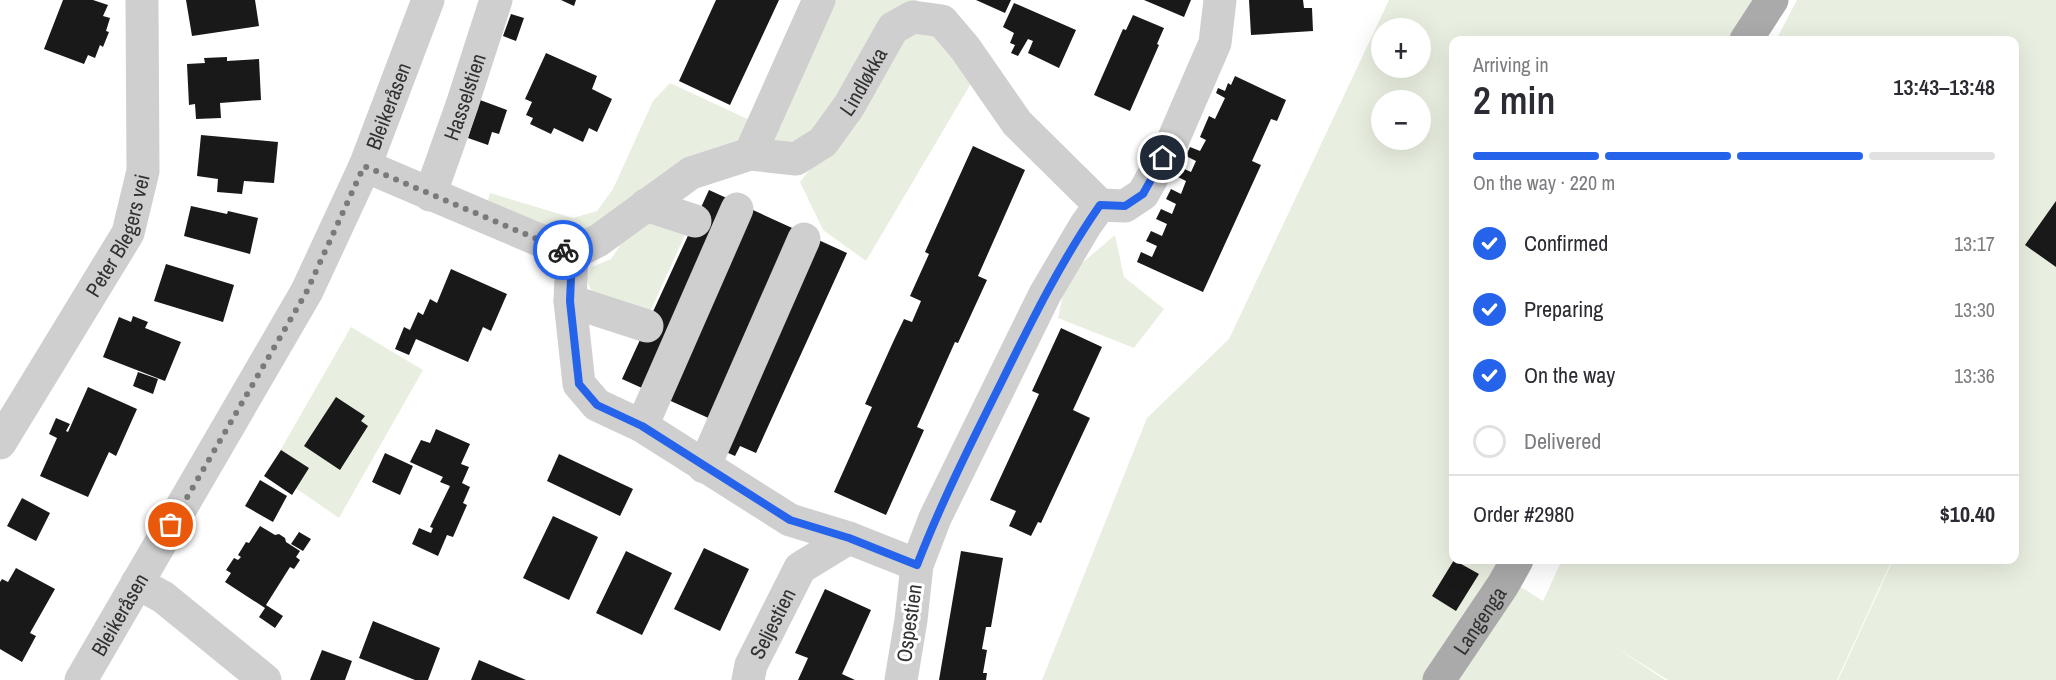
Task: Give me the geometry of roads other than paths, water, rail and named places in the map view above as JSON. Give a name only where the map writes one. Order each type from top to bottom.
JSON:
[{"type":"main road","points":[[1749,36],[1772,0]]},
{"type":"main road","name":"Langenga","points":[[1439,680],[1515,564]]},
{"type":"street","name":"Peter Blegers vei","points":[[0,443],[128,233],[143,171],[142,0]]},
{"type":"street","name":"Bleikeråsen","points":[[81,680],[307,291],[364,166],[428,0]]},
{"type":"street","name":"Hasselstien","points":[[430,195],[496,0]]},
{"type":"street","points":[[750,154],[819,0]]},
{"type":"street","points":[[364,166],[572,254],[570,301],[579,384],[597,405],[642,426],[790,520],[849,538],[917,565],[935,518],[1045,294],[1100,205],[1125,206],[1143,194],[1173,140],[1215,43],[1220,0]]},
{"type":"street","name":"Lindløkka","points":[[572,254],[599,240],[691,173],[750,154],[796,159],[823,142],[849,106],[893,28],[913,17],[942,21],[965,48],[1017,123],[1100,205]]},
{"type":"street","points":[[646,205],[695,221]]},
{"type":"street","points":[[642,426],[737,209]]},
{"type":"street","points":[[704,467],[804,239]]},
{"type":"street","points":[[570,301],[647,326]]},
{"type":"street","name":"Seljestien","points":[[790,520],[793,546],[800,568]]},
{"type":"street","name":"Seljestien","points":[[748,680],[751,665],[800,568],[849,538]]},
{"type":"street","name":"Ospestien","points":[[902,680],[912,620],[917,565]]},
{"type":"street","points":[[137,583],[163,597],[266,680]]}]
